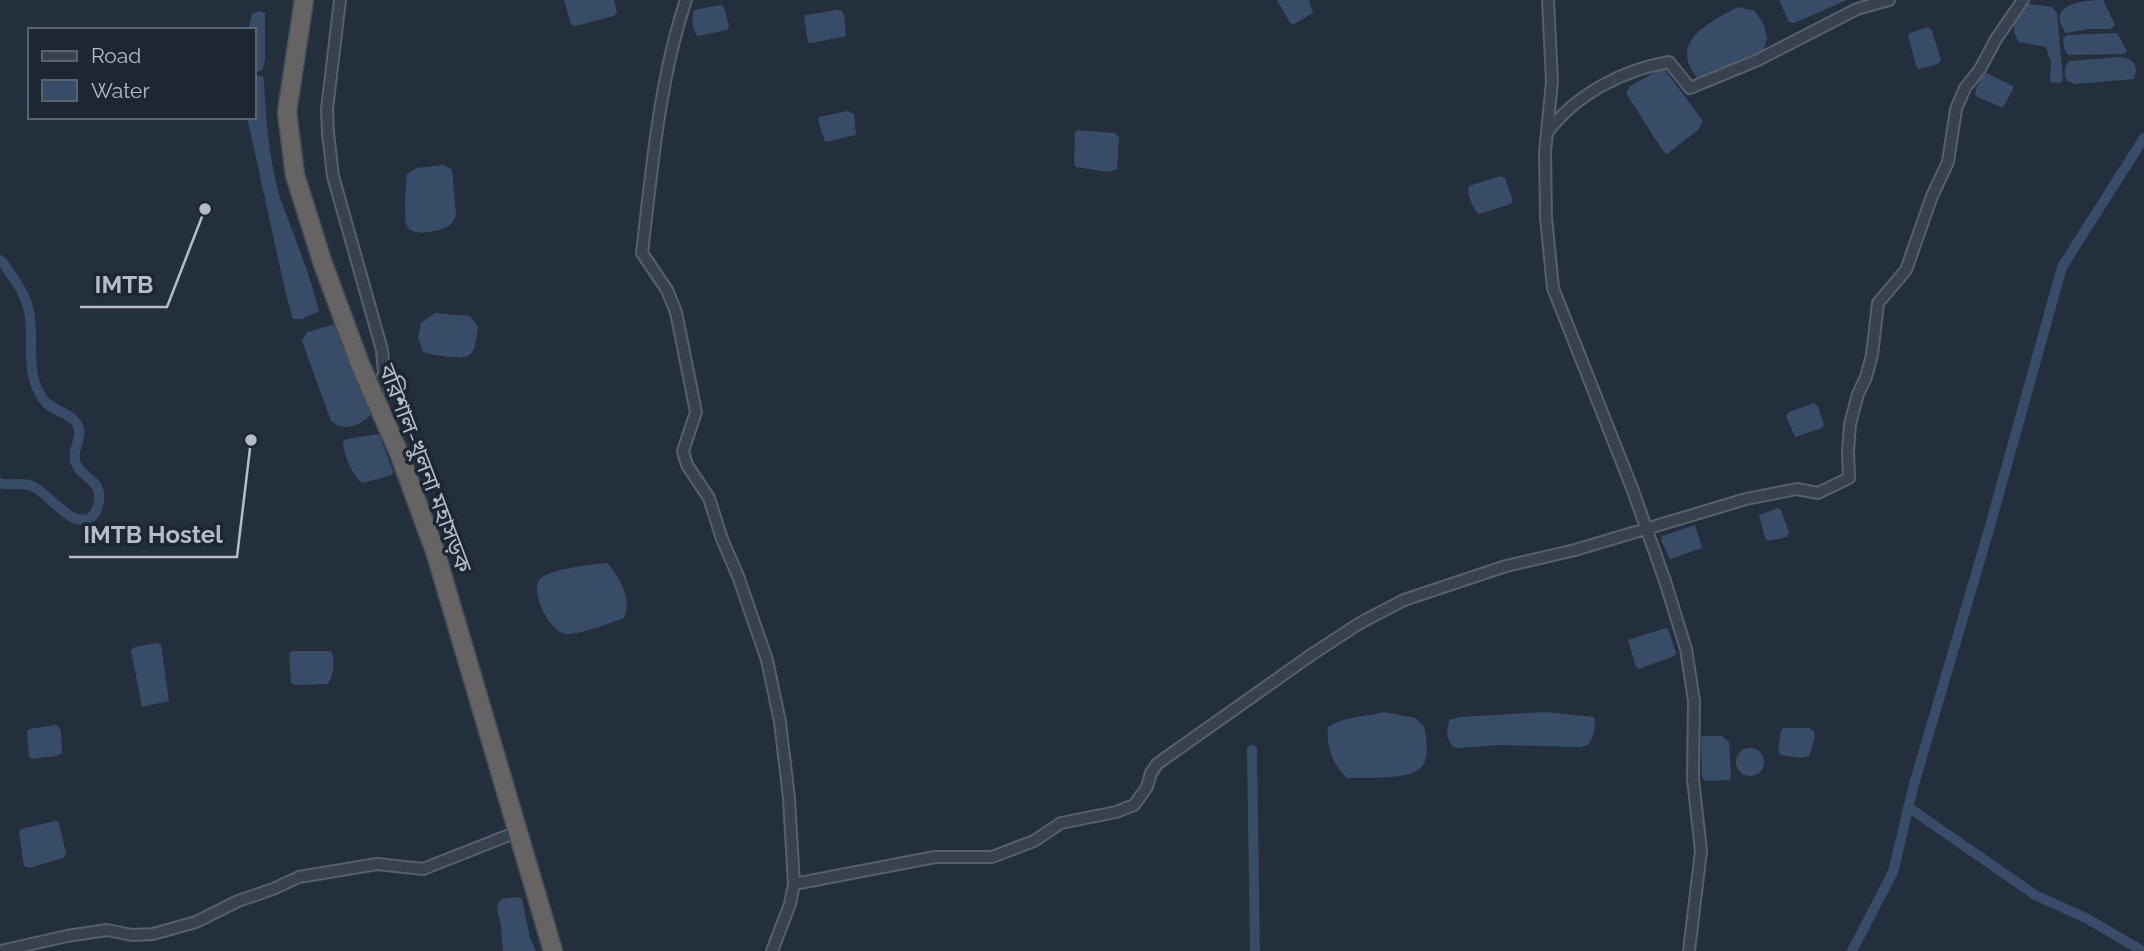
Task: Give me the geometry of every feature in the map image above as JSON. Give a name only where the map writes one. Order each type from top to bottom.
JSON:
[{"type":"highway","name":"বরিশাল-খুলনা মহাসড়ক","points":[[304,0],[287,112],[295,175],[323,264],[360,364],[399,453],[436,554],[553,951]]},
{"type":"street","points":[[340,0],[327,109],[328,133],[333,176],[382,350],[384,373],[377,402]]},
{"type":"street","points":[[686,0],[670,61],[655,148],[642,253],[667,290],[676,312],[696,412],[683,451],[687,465],[709,498],[722,539],[738,576],[767,660],[784,742],[794,884],[790,904],[772,951]]},
{"type":"street","points":[[1548,0],[1552,82],[1546,134],[1546,217],[1553,289],[1627,475],[1665,581],[1686,649],[1694,701],[1693,779],[1701,851],[1689,951]]},
{"type":"street","points":[[1546,134],[1560,117],[1584,96],[1630,73],[1669,62],[1690,88],[1758,60],[1857,9],[1889,0]]},
{"type":"street","points":[[794,884],[935,857],[992,856],[1034,841],[1061,823],[1116,812],[1134,805],[1141,797],[1157,764],[1248,698],[1360,623],[1405,600],[1506,566],[1575,550],[1746,499],[1797,489],[1818,493],[1850,478],[1850,424],[1869,366],[1878,303],[1906,270],[1932,196],[1948,162],[1956,109],[1965,88],[2023,0]]},
{"type":"street","points":[[1,951],[107,930],[132,935],[153,934],[196,922],[238,901],[299,877],[377,864],[423,870],[517,832]]},
{"type":"water","points":[[564,0],[614,0],[617,12],[614,16],[575,26],[571,24]]},
{"type":"water","points":[[1277,0],[1309,0],[1313,13],[1294,24],[1290,23]]},
{"type":"water","points":[[1779,0],[1847,0],[1794,23],[1789,22]]},
{"type":"water","points":[[2103,0],[2115,25],[2111,29],[2066,33],[2060,23],[2063,10],[2077,3]]},
{"type":"water","points":[[2027,4],[2052,7],[2057,13],[2063,81],[2059,83],[2050,82],[2051,62],[2046,47],[2019,42],[2016,37],[2015,22]]},
{"type":"water","points":[[721,5],[729,26],[727,30],[698,36],[694,31],[694,10]]},
{"type":"water","points":[[1738,7],[1755,11],[1764,25],[1767,38],[1764,49],[1758,57],[1699,80],[1690,67],[1687,55],[1689,45],[1704,27]]},
{"type":"water","points":[[837,10],[844,15],[846,36],[808,42],[804,17]]},
{"type":"water","points":[[259,11],[265,13],[265,60],[262,70],[256,72],[256,28],[248,28],[252,14]]},
{"type":"water","points":[[1928,27],[1932,31],[1941,60],[1938,64],[1919,69],[1908,35]]},
{"type":"water","points":[[2117,33],[2127,51],[2124,54],[2068,55],[2064,48],[2063,38],[2067,35]]},
{"type":"water","points":[[2120,57],[2129,59],[2134,64],[2134,79],[2075,84],[2067,81],[2065,71],[2069,61]]},
{"type":"water","points":[[1661,69],[1665,70],[1703,121],[1698,130],[1667,154],[1626,93],[1630,86]]},
{"type":"water","points":[[1986,73],[2013,86],[2004,106],[1975,94]]},
{"type":"water","points":[[256,76],[262,76],[264,79],[269,142],[278,189],[319,311],[302,319],[293,319],[247,119],[256,119]]},
{"type":"water","points":[[848,111],[854,114],[856,135],[825,142],[819,117]]},
{"type":"water","points":[[1075,132],[1115,133],[1119,137],[1117,169],[1109,172],[1076,167]]},
{"type":"water","points":[[443,165],[452,169],[456,215],[454,220],[446,227],[434,231],[421,233],[410,230],[405,215],[407,174],[417,168]]},
{"type":"water","points":[[1501,176],[1505,178],[1513,201],[1479,214],[1468,193],[1469,186]]},
{"type":"water","points":[[435,313],[470,316],[478,327],[475,347],[470,355],[440,356],[423,352],[418,337],[421,323]]},
{"type":"water","points":[[336,324],[371,414],[362,422],[346,427],[331,421],[302,341],[307,332]]},
{"type":"water","points":[[1814,403],[1824,425],[1795,437],[1786,416],[1789,412]]},
{"type":"water","points":[[379,434],[393,471],[392,475],[362,483],[349,464],[343,442]]},
{"type":"water","points":[[1778,508],[1789,533],[1787,537],[1768,541],[1759,515]]},
{"type":"water","points":[[1695,525],[1702,548],[1670,559],[1661,540],[1662,536]]},
{"type":"water","points":[[607,563],[626,596],[624,618],[567,634],[554,627],[539,601],[537,585],[540,579],[561,570]]},
{"type":"water","points":[[1666,628],[1676,653],[1674,656],[1639,669],[1636,667],[1628,640]]},
{"type":"water","points":[[157,643],[161,645],[169,701],[142,707],[131,650]]},
{"type":"water","points":[[292,651],[331,651],[333,667],[328,684],[291,683],[289,654]]},
{"type":"water","points":[[1384,712],[1415,718],[1424,726],[1427,751],[1423,765],[1410,774],[1400,776],[1347,778],[1332,755],[1328,727],[1348,719]]},
{"type":"water","points":[[1545,712],[1594,717],[1594,732],[1588,745],[1457,748],[1452,746],[1447,735],[1449,720],[1461,717]]},
{"type":"water","points":[[56,725],[61,730],[62,753],[31,759],[27,732],[29,729]]},
{"type":"water","points":[[1783,728],[1809,728],[1814,732],[1809,756],[1802,758],[1781,755],[1778,751]]},
{"type":"water","points":[[1722,736],[1729,742],[1730,780],[1704,780],[1701,737]]},
{"type":"water","points":[[1750,748],[1760,752],[1764,762],[1760,772],[1750,776],[1740,772],[1736,762],[1740,752]]},
{"type":"water","points":[[55,821],[59,823],[66,854],[63,858],[29,868],[24,866],[19,832],[21,829]]},
{"type":"water","points":[[502,899],[522,899],[530,938],[536,951],[503,951],[498,903]]},
{"type":"waterway","points":[[1852,951],[1893,872],[1914,784],[2062,267],[2144,138]]},
{"type":"waterway","points":[[0,260],[19,286],[27,304],[31,323],[32,367],[37,389],[51,407],[70,416],[77,424],[79,433],[75,461],[82,473],[95,484],[99,496],[98,507],[90,518],[82,520],[67,514],[32,486],[0,483]]},
{"type":"waterway","points":[[1252,750],[1255,951]]},
{"type":"waterway","points":[[1908,807],[2035,895],[2088,919],[2142,951]]},
{"type":"place","name":"IMTB","points":[[205,209]]},
{"type":"place","name":"IMTB Hostel","points":[[251,440]]}]
